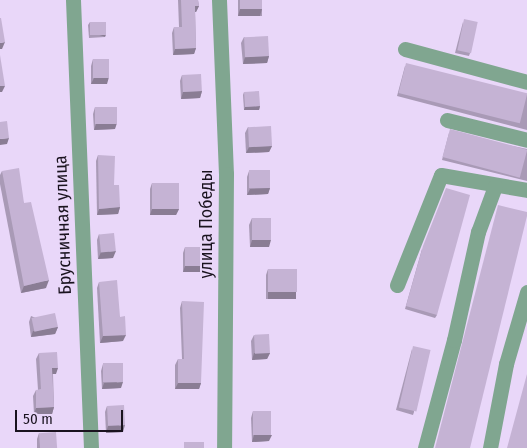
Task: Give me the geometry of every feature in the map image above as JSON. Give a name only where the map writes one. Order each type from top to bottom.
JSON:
[{"type":"street","name":"Брусничная улица","points":[[73,0],[91,448]]},
{"type":"street","name":"улица Победы","points":[[219,0],[226,174],[224,448]]},
{"type":"street","points":[[406,49],[527,82]]},
{"type":"street","points":[[447,120],[527,140]]},
{"type":"street","points":[[397,285],[441,175],[527,190]]},
{"type":"street","points":[[425,448],[454,340],[478,232],[496,186]]},
{"type":"street","points":[[490,448],[506,364],[527,292]]},
{"type":"building","points":[[181,0],[198,0],[199,6],[195,6],[196,48],[175,49],[174,27],[182,27]]},
{"type":"building","points":[[240,0],[262,0],[262,9],[240,9]]},
{"type":"building","points":[[0,18],[5,42],[0,43]]},
{"type":"building","points":[[464,19],[478,22],[471,53],[457,50]]},
{"type":"building","points":[[90,22],[106,22],[106,35],[90,35]]},
{"type":"building","points":[[268,36],[269,56],[245,57],[244,37]]},
{"type":"building","points":[[0,55],[5,86],[0,86]]},
{"type":"building","points":[[93,59],[109,59],[109,78],[93,78]]},
{"type":"building","points":[[406,63],[527,93],[520,123],[399,93]]},
{"type":"building","points":[[201,74],[202,91],[183,92],[182,75]]},
{"type":"building","points":[[259,91],[260,106],[245,107],[244,92]]},
{"type":"building","points":[[95,107],[117,107],[117,124],[95,124]]},
{"type":"building","points":[[7,121],[9,138],[0,139],[0,122]]},
{"type":"building","points":[[271,126],[272,146],[249,147],[248,127]]},
{"type":"building","points":[[450,129],[527,150],[520,178],[442,157]]},
{"type":"building","points":[[98,155],[115,156],[114,185],[119,185],[120,207],[99,209]]},
{"type":"building","points":[[19,168],[24,203],[31,202],[49,280],[24,286],[2,171]]},
{"type":"building","points":[[249,170],[270,170],[270,188],[249,188]]},
{"type":"building","points":[[152,183],[179,183],[179,209],[152,209]]},
{"type":"building","points":[[446,188],[470,195],[437,315],[406,306],[423,246]]},
{"type":"building","points":[[498,205],[527,212],[527,216],[470,448],[435,448]]},
{"type":"building","points":[[252,218],[271,218],[271,240],[252,240]]},
{"type":"building","points":[[114,233],[116,251],[101,252],[99,235]]},
{"type":"building","points":[[185,247],[205,247],[205,266],[185,266]]},
{"type":"building","points":[[268,269],[297,269],[297,292],[268,292]]},
{"type":"building","points":[[117,280],[120,317],[125,316],[126,335],[103,336],[99,282]]},
{"type":"building","points":[[182,301],[204,302],[201,383],[178,383],[178,359],[184,359]]},
{"type":"building","points":[[55,313],[58,327],[34,332],[32,318]]},
{"type":"building","points":[[269,334],[270,353],[255,354],[254,335]]},
{"type":"building","points":[[413,346],[431,350],[416,411],[399,407]]},
{"type":"building","points":[[57,352],[58,368],[52,368],[54,407],[36,408],[36,390],[41,389],[39,353]]},
{"type":"building","points":[[103,363],[123,363],[123,382],[103,382]]},
{"type":"building","points":[[527,374],[527,448],[507,448]]},
{"type":"building","points":[[124,405],[125,425],[108,426],[107,406]]},
{"type":"building","points":[[253,411],[271,411],[271,435],[253,435]]},
{"type":"building","points":[[56,432],[57,448],[40,448],[39,433]]},
{"type":"building","points":[[184,442],[204,442],[204,448],[184,448]]}]
